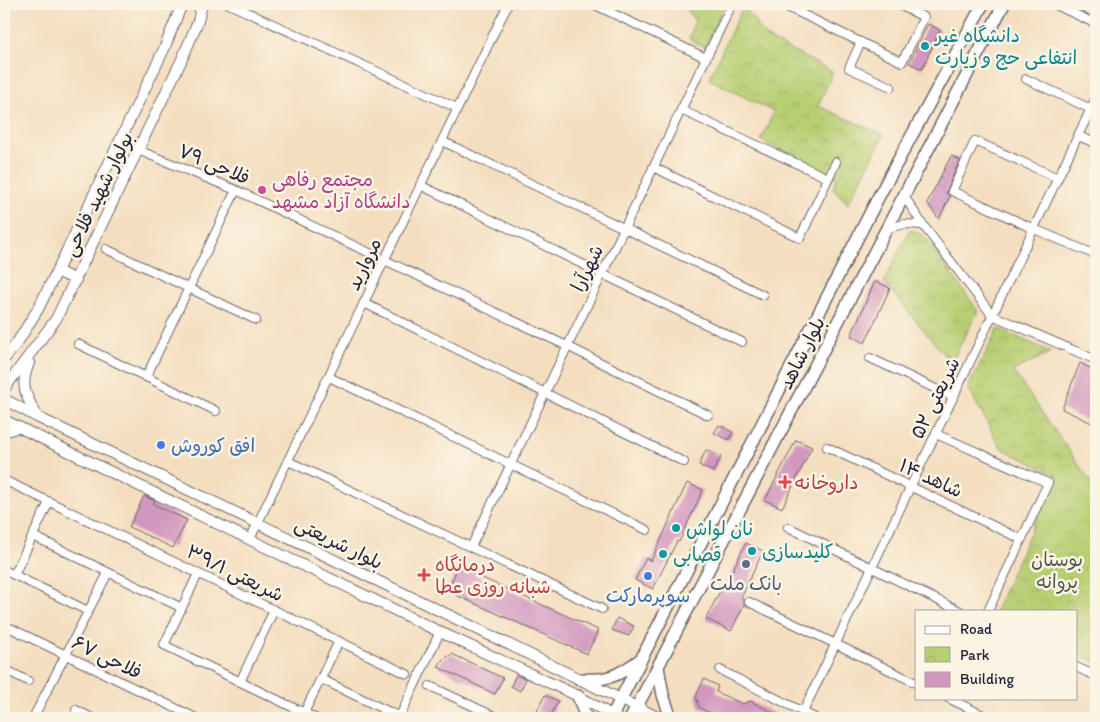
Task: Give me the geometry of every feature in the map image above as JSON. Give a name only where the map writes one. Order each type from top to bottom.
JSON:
[{"type":"main road","name":"بولوار شهید فلاحی","points":[[4,360],[38,309],[57,271],[164,49],[182,4]]},
{"type":"main road","name":"بولوار شهید فلاحی","points":[[4,388],[56,319],[183,57],[198,21],[202,4]]},
{"type":"main road","name":"بلوار شاهد","points":[[613,717],[879,196],[983,4]]},
{"type":"main road","name":"بلوار شاهد","points":[[631,718],[1004,4]]},
{"type":"main road","points":[[57,271],[76,280]]},
{"type":"main road","points":[[4,350],[17,343]]},
{"type":"main road","points":[[34,350],[23,376],[24,394],[37,417]]},
{"type":"main road","name":"بلوار شریعتی","points":[[4,399],[37,417],[659,718]]},
{"type":"main road","name":"بلوار شریعتی","points":[[4,420],[440,632],[578,696],[613,717]]},
{"type":"main road","points":[[4,432],[18,427]]},
{"type":"main road","points":[[580,679],[599,680],[621,673],[642,658]]},
{"type":"main road","points":[[658,667],[663,695],[671,718]]},
{"type":"main road","points":[[578,696],[586,718]]},
{"type":"street","points":[[229,4],[457,108]]},
{"type":"street","name":"مروارید","points":[[250,539],[508,4]]},
{"type":"street","points":[[593,4],[706,58]]},
{"type":"street","name":"شهرآرا","points":[[471,547],[732,4]]},
{"type":"street","points":[[781,4],[902,62],[924,17],[897,4]]},
{"type":"street","points":[[1055,4],[1096,24]]},
{"type":"street","points":[[861,42],[849,68],[891,87]]},
{"type":"street","points":[[1026,79],[1091,109]]},
{"type":"street","name":"شریعتی ۵۲","points":[[802,712],[1096,98]]},
{"type":"street","points":[[681,110],[828,178]]},
{"type":"street","points":[[1078,136],[1096,143]]},
{"type":"street","points":[[442,141],[762,295]]},
{"type":"street","points":[[1058,178],[975,142],[952,191],[1096,255]]},
{"type":"street","name":"فلاحی ۷۹","points":[[138,150],[236,190],[567,346],[708,415]]},
{"type":"street","points":[[654,167],[800,238],[836,162]]},
{"type":"street","points":[[420,185],[742,342]]},
{"type":"street","points":[[146,377],[236,190]]},
{"type":"street","points":[[904,196],[923,225],[992,315],[1096,360]]},
{"type":"street","points":[[888,228],[905,224],[923,225]]},
{"type":"street","points":[[106,249],[256,320]]},
{"type":"street","points":[[364,303],[684,462]]},
{"type":"street","points":[[78,344],[216,411]]},
{"type":"street","points":[[870,358],[953,397]]},
{"type":"street","points":[[328,376],[647,530]]},
{"type":"street","points":[[936,434],[1048,483],[988,610]]},
{"type":"street","name":"شاهد ۱۴","points":[[827,447],[1021,539]]},
{"type":"street","points":[[288,461],[602,609]]},
{"type":"street","name":"شریعتی ۳۹/۱","points":[[4,480],[407,674]]},
{"type":"street","points":[[14,575],[50,502]]},
{"type":"street","points":[[788,527],[958,610]]},
{"type":"street","points":[[33,536],[182,608]]},
{"type":"street","points":[[4,570],[88,611]]},
{"type":"street","points":[[33,718],[108,573]]},
{"type":"street","points":[[198,574],[164,645],[315,718]]},
{"type":"street","points":[[749,602],[915,683]]},
{"type":"street","points":[[240,682],[274,610]]},
{"type":"street","name":"فلاحی ۶۷","points":[[4,625],[196,718]]},
{"type":"street","points":[[321,679],[400,718],[440,632]]},
{"type":"street","points":[[304,713],[339,641]]},
{"type":"street","points":[[1078,668],[1096,676]]},
{"type":"street","points":[[4,669],[28,681]]},
{"type":"street","points":[[720,670],[815,718]]},
{"type":"street","points":[[430,686],[494,717]]},
{"type":"street","points":[[952,700],[989,718]]},
{"type":"street","points":[[76,710],[92,718]]},
{"type":"green space","points":[[683,4],[725,4],[705,47],[689,39],[695,21]]},
{"type":"green space","points":[[743,6],[767,38],[833,72],[818,106],[884,135],[848,204],[833,188],[837,178],[761,140],[774,112],[709,79]]},
{"type":"green space","points":[[909,230],[925,237],[978,311],[951,363],[884,282]]},
{"type":"green space","name":"بوستان پروانه","points":[[998,329],[1051,352],[1013,371],[1096,489],[1096,662],[1078,654],[1078,610],[995,610],[1056,475],[1001,448],[968,388]]},
{"type":"building","name":"دانشگاه غیر انتفاعی حج و زیارت","points":[[928,24],[940,30],[922,69],[909,63]]},
{"type":"building","points":[[951,156],[960,160],[947,189],[946,193],[950,196],[939,219],[927,203]]},
{"type":"building","points":[[875,281],[890,288],[865,343],[851,336]]},
{"type":"building","points":[[1080,363],[1096,371],[1096,425],[1062,409]]},
{"type":"building","points":[[719,425],[733,432],[729,440],[714,433]]},
{"type":"building","points":[[796,440],[812,447],[782,508],[765,500]]},
{"type":"building","points":[[706,450],[721,457],[713,472],[699,465]]},
{"type":"building","points":[[687,483],[703,490],[679,542],[677,541],[653,589],[635,580],[646,558],[651,561]]},
{"type":"building","points":[[144,496],[155,501],[153,504],[187,520],[173,548],[129,527]]},
{"type":"building","points":[[746,543],[763,551],[741,598],[744,600],[744,605],[731,631],[706,619],[721,589],[723,590]]},
{"type":"building","points":[[458,567],[598,630],[587,654],[447,591]]},
{"type":"building","points":[[617,618],[634,626],[629,636],[612,630]]},
{"type":"building","points":[[452,654],[503,678],[495,694],[438,667],[442,660]]},
{"type":"building","points":[[516,675],[526,679],[520,691],[511,686]]},
{"type":"building","points":[[704,679],[718,686],[716,692],[743,704],[750,701],[784,718],[721,718],[706,711],[699,707],[696,696]]},
{"type":"building","points":[[545,695],[558,701],[550,717],[537,711]]},
{"type":"place","name":"دانشگاه غیر انتفاعی حج و زیارت","points":[[925,46]]},
{"type":"place","name":"مجتمع رفاهی دانشگاه آزاد مشهد","points":[[262,190]]},
{"type":"place","name":"افق کوروش","points":[[161,445]]},
{"type":"place","name":"داروخانه","points":[[785,482]]},
{"type":"place","name":"نان لواش","points":[[676,528]]},
{"type":"place","name":"کلیدسازی","points":[[752,551]]},
{"type":"place","name":"قصابی","points":[[663,554]]},
{"type":"place","name":"بانک ملت","points":[[746,564]]},
{"type":"place","name":"درمانگاه شبانه روزی عطا","points":[[424,575]]},
{"type":"place","name":"سوپرمارکت","points":[[648,576]]}]
